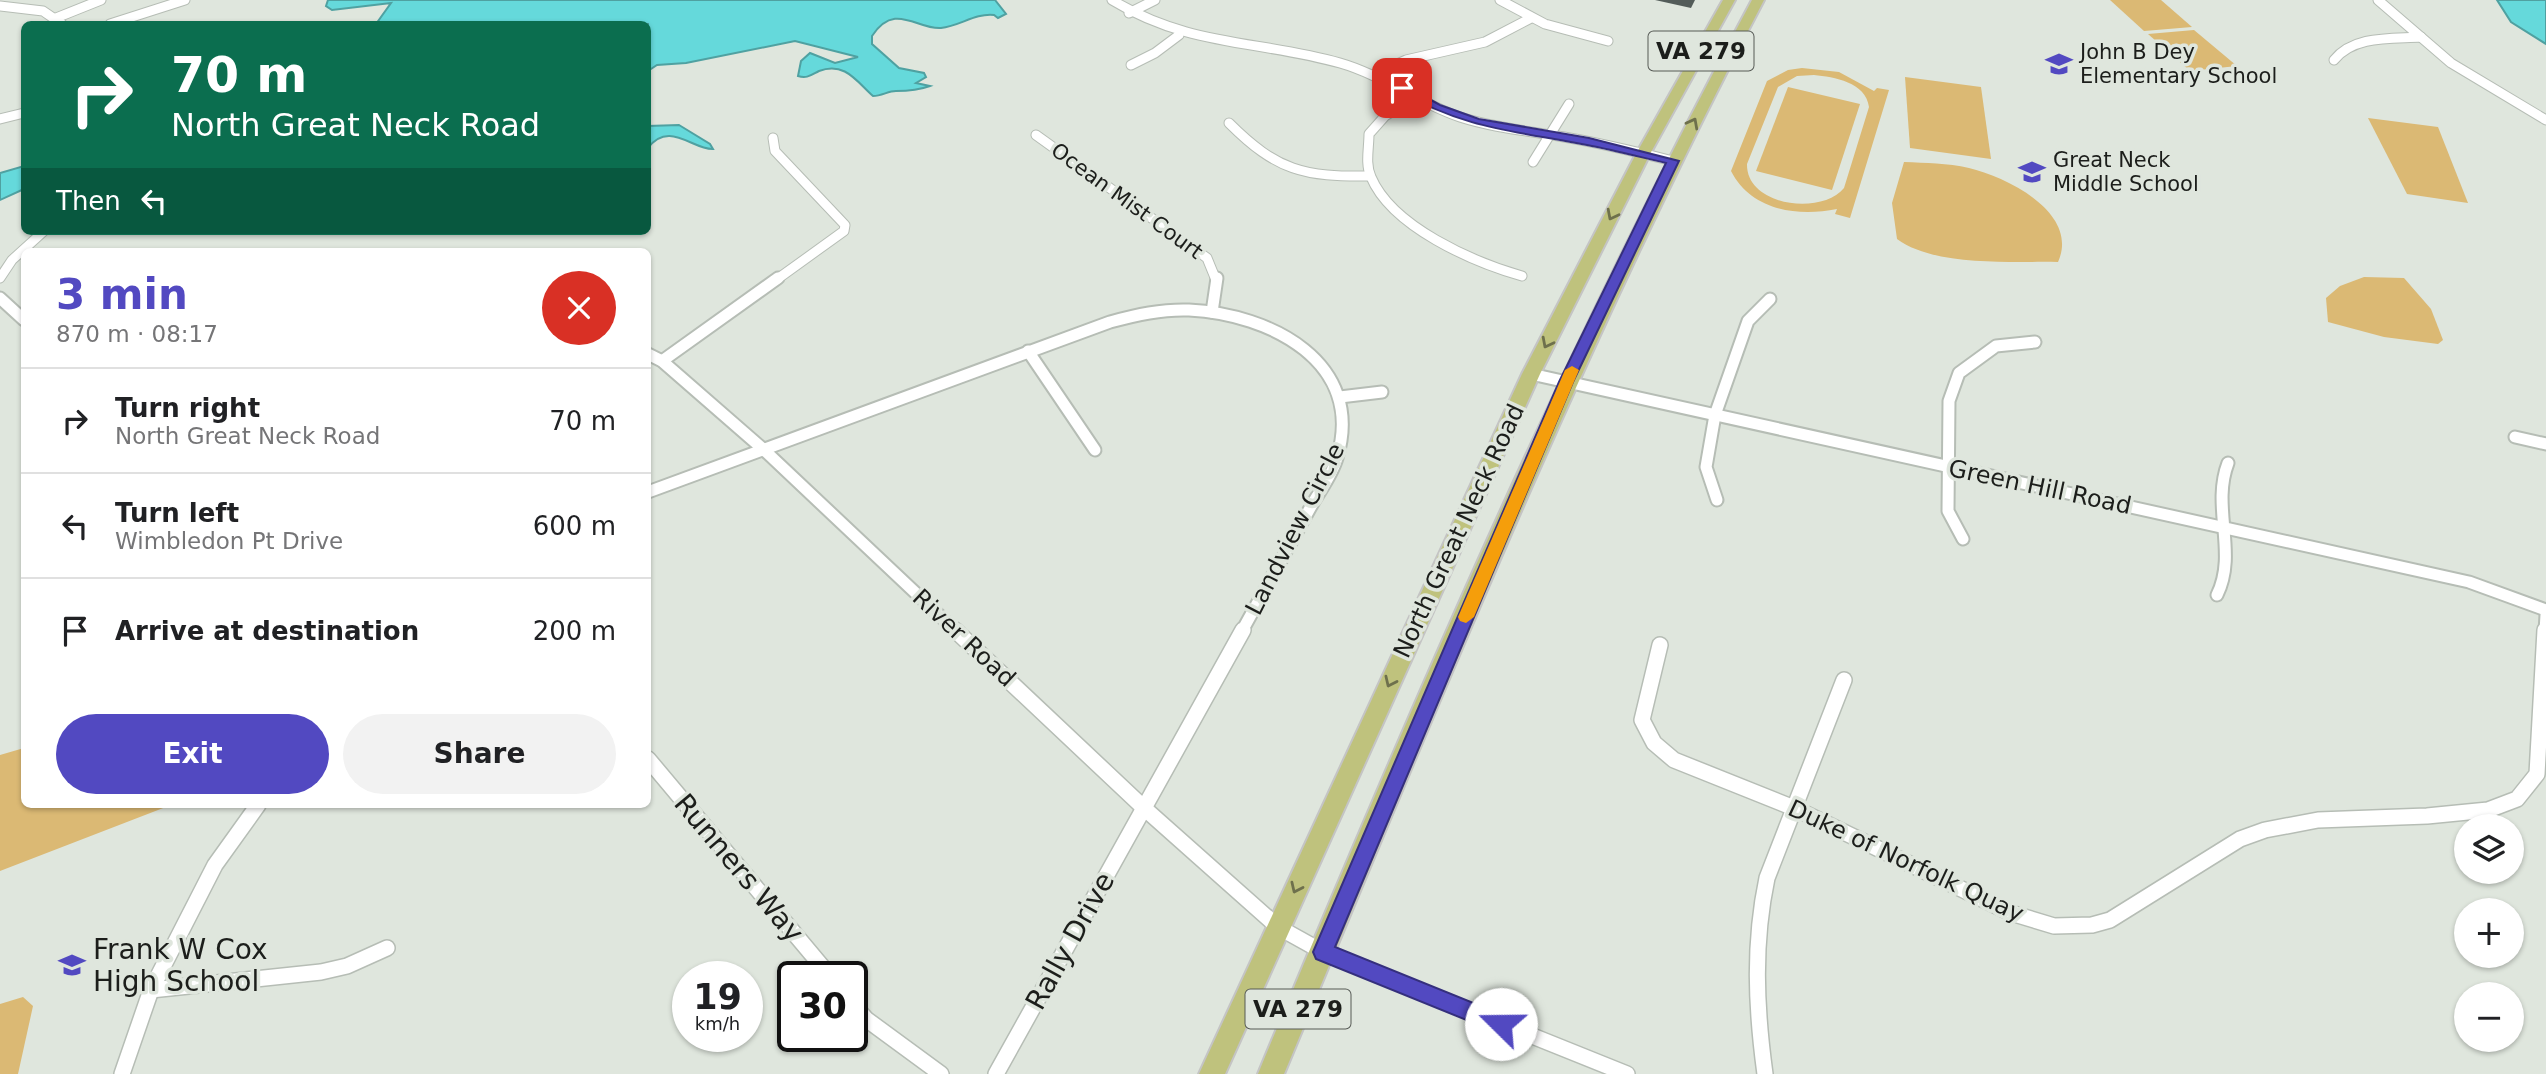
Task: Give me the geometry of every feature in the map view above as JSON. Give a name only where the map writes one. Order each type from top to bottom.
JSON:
[{"type":"main road","name":"North Great Neck Road","points":[[1212,1074],[1531,374],[1643,154],[1729,0]]},
{"type":"main road","name":"North Great Neck Road","points":[[1270,1074],[1566,382],[1673,161],[1758,0]]},
{"type":"street","points":[[61,21],[101,0]]},
{"type":"street","points":[[117,21],[185,0]]},
{"type":"street","points":[[1112,0],[1129,13],[1180,35],[1320,58],[1374,74],[1445,112],[1477,122],[1550,134],[1673,161]]},
{"type":"street","points":[[1129,13],[1155,0]]},
{"type":"street","points":[[1500,0],[1531,18],[1562,30],[1608,41]]},
{"type":"street","points":[[2378,0],[2451,63],[2546,120]]},
{"type":"street","points":[[0,6],[33,8],[57,21]]},
{"type":"street","points":[[1374,74],[1406,60],[1485,42],[1531,18]]},
{"type":"street","points":[[1131,65],[1155,53],[1180,35]]},
{"type":"street","points":[[2334,60],[2339,51],[2353,44],[2421,37]]},
{"type":"street","points":[[1417,97],[1385,116],[1369,134],[1370,176],[1392,207],[1421,229],[1496,270],[1522,276]]},
{"type":"street","points":[[1533,162],[1569,104]]},
{"type":"street","points":[[0,119],[21,114]]},
{"type":"street","points":[[1229,123],[1247,142],[1293,168],[1318,176],[1370,176]]},
{"type":"street","name":"Ocean Mist Court","points":[[1036,135],[1208,258],[1217,275],[1212,312]]},
{"type":"street","points":[[662,361],[844,231],[845,225],[775,150],[773,138]]},
{"type":"street","points":[[25,248],[40,235]]},
{"type":"street","points":[[0,278],[21,252]]},
{"type":"street","points":[[0,298],[21,317]]},
{"type":"street","points":[[1717,500],[1706,467],[1715,415],[1748,321],[1770,299]]},
{"type":"street","name":"Landview Circle","points":[[651,491],[1128,316],[1167,310],[1212,312],[1249,319],[1289,338],[1320,361],[1340,397],[1345,429],[1337,460],[1144,808]]},
{"type":"street","points":[[1963,539],[1948,510],[1949,401],[1959,373],[1996,346],[2035,342]]},
{"type":"street","points":[[1028,351],[1095,450]]},
{"type":"street","name":"River Road","points":[[651,356],[662,361],[763,449],[1144,808],[1278,927]]},
{"type":"street","name":"Green Hill Road","points":[[1531,374],[2469,582],[2546,613]]},
{"type":"street","points":[[1340,397],[1382,392]]},
{"type":"street","points":[[2515,437],[2546,444]]},
{"type":"street","points":[[2217,595],[2226,572],[2218,486],[2228,463]]},
{"type":"street","name":"Duke of Norfolk Quay","points":[[1660,645],[1643,710],[1645,731],[1651,741],[1674,760],[1794,808],[2011,913],[2043,923],[2076,927],[2110,920],[2240,839],[2260,830],[2307,822],[2438,816],[2490,809],[2521,795],[2541,776],[2546,613]]},
{"type":"street","points":[[1765,1074],[1755,979],[1756,939],[1767,878],[1844,680]]},
{"type":"street","name":"Runners Way","points":[[651,763],[817,961]]},
{"type":"street","points":[[122,1074],[151,990],[215,865],[256,808]]},
{"type":"street","name":"Rally Drive","points":[[996,1074],[1144,808]]},
{"type":"street","points":[[1278,927],[1323,952],[1627,1074]]},
{"type":"street","points":[[151,990],[321,972],[347,965],[387,948]]},
{"type":"street","points":[[868,1020],[942,1074]]},
{"type":"shaded area","points":[[2110,0],[2161,0],[2192,27],[2144,31]]},
{"type":"shaded area","points":[[2194,30],[2237,66],[2190,71],[2148,34]]},
{"type":"shaded area","points":[[1802,68],[1839,72],[1874,91],[1877,88],[1889,90],[1850,218],[1835,214],[1837,209],[1806,212],[1776,208],[1750,195],[1731,171],[1767,81],[1788,70]],"holes":[[[1814,75],[1839,79],[1856,86],[1867,99],[1869,107],[1844,188],[1833,197],[1819,202],[1787,202],[1758,189],[1750,178],[1747,164],[1778,87],[1797,76]]]},
{"type":"shaded area","points":[[1905,77],[1981,87],[1991,159],[1910,148]]},
{"type":"shaded area","points":[[1788,87],[1860,104],[1832,190],[1756,171]]},
{"type":"shaded area","points":[[2368,118],[2438,127],[2468,203],[2407,194]]},
{"type":"shaded area","points":[[1904,162],[1969,168],[2020,189],[2050,213],[2059,228],[2062,244],[2058,262],[1997,262],[1953,258],[1913,248],[1897,239],[1892,203]]},
{"type":"shaded area","points":[[2364,277],[2404,278],[2431,309],[2443,340],[2438,344],[2384,337],[2328,322],[2326,298],[2340,286]]},
{"type":"shaded area","points":[[21,749],[21,808],[163,808],[0,871],[0,755]]},
{"type":"shaded area","points":[[23,997],[33,1006],[18,1074],[0,1074],[0,1004]]},
{"type":"water","points":[[328,0],[995,0],[1006,14],[998,18],[994,15],[980,16],[941,28],[906,20],[889,20],[872,36],[872,44],[899,68],[924,73],[926,77],[916,83],[930,86],[873,96],[850,74],[836,69],[819,71],[806,77],[798,76],[801,61],[810,53],[835,63],[858,57],[795,41],[686,63],[657,65],[651,69],[651,21],[378,21],[391,3],[332,10],[326,6]]},
{"type":"water","points":[[2497,0],[2546,0],[2546,44],[2511,22]]},
{"type":"water","points":[[679,125],[710,144],[713,149],[673,136],[664,136],[651,145],[651,126]]},
{"type":"water","points":[[21,167],[21,190],[0,200],[0,173]]},
{"type":"slow traffic","points":[[1466,617],[1572,370]]},
{"type":"place","name":"John B Dey Elementary School","points":[[2059,64]]},
{"type":"place","name":"Great Neck Middle School","points":[[2032,172]]},
{"type":"place","name":"Frank W Cox High School","points":[[72,965]]},
{"type":"route","points":[[1402,88],[1436,107],[1477,122],[1589,141],[1673,161],[1566,382],[1323,952],[1501,1024]]}]
